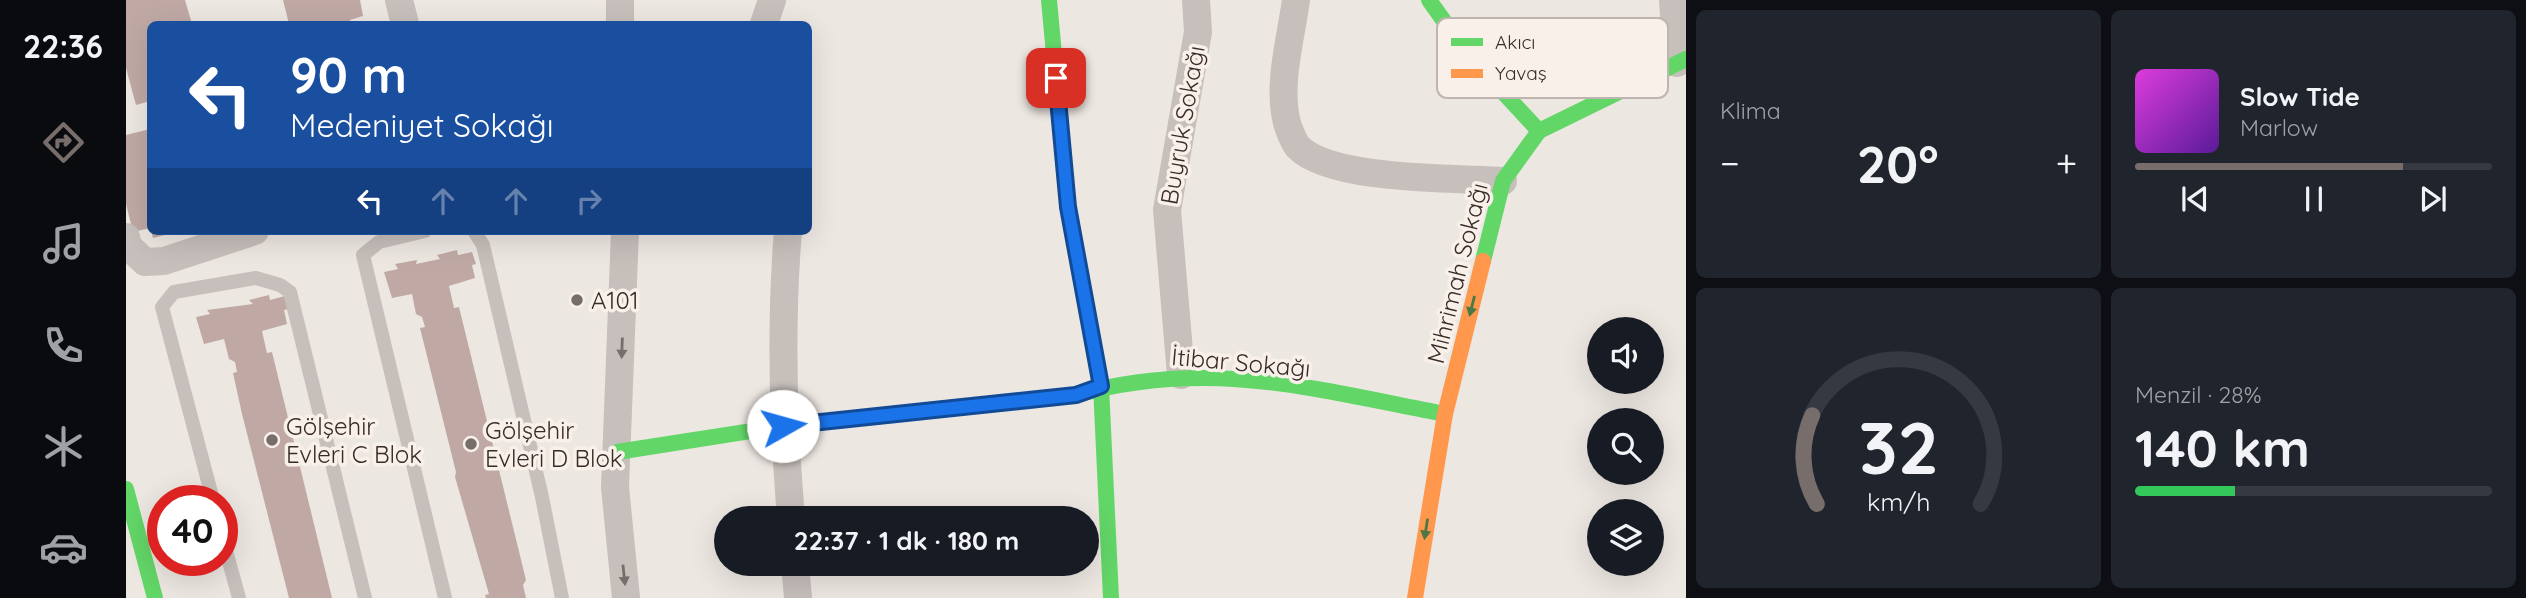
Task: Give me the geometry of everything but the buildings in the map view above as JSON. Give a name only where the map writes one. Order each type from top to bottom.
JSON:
[{"type":"street","points":[[399,0],[404,21]]},
{"type":"street","points":[[620,0],[620,21]]},
{"type":"street","points":[[765,21],[772,0]]},
{"type":"street","points":[[1049,0],[1068,207],[1101,386],[1111,598]]},
{"type":"street","name":"Buyruk Sokağı","points":[[1181,375],[1167,210],[1198,32],[1196,0]]},
{"type":"street","points":[[1296,0],[1283,96],[1287,123],[1297,147],[1321,162],[1361,172],[1503,181]]},
{"type":"street","points":[[1429,0],[1440,18]]},
{"type":"street","points":[[1673,0],[1681,61]]},
{"type":"street","points":[[1507,98],[1539,131]]},
{"type":"street","name":"Mihrimah Sokağı","points":[[1415,598],[1445,414],[1503,181],[1539,131],[1606,98]]},
{"type":"street","points":[[126,237],[128,246],[145,262],[164,261],[243,235]]},
{"type":"street","points":[[625,235],[615,487],[626,598]]},
{"type":"street","points":[[788,235],[784,281],[783,426],[790,506]]},
{"type":"street","name":"İtibar Sokağı","points":[[617,452],[783,426],[1076,395],[1101,386],[1181,375],[1270,383],[1445,414]]},
{"type":"street","points":[[126,489],[155,598]]},
{"type":"street","points":[[796,576],[798,598]]},
{"type":"lane","points":[[408,235],[379,242],[363,255],[445,598]]},
{"type":"lane","points":[[477,235],[483,245],[542,497],[562,598]]},
{"type":"lane","points":[[209,485],[162,307],[174,292],[256,278],[280,285],[290,292],[365,598]]},
{"type":"lane","points":[[233,576],[239,598]]},
{"type":"traffic: fast","points":[[1049,0],[1068,207],[1101,386],[1111,598]]},
{"type":"traffic: fast","points":[[1429,0],[1442,18]]},
{"type":"traffic: fast","points":[[1668,68],[1686,59]]},
{"type":"traffic: fast","points":[[1509,98],[1539,131]]},
{"type":"traffic: fast","points":[[1483,261],[1503,181],[1539,131],[1606,98]]},
{"type":"traffic: fast","points":[[617,452],[783,426],[1076,395],[1125,384],[1171,379],[1261,381],[1351,395],[1445,414]]},
{"type":"traffic: fast","points":[[126,489],[155,598]]},
{"type":"traffic: slow","points":[[1415,598],[1445,414],[1483,261]]},
{"type":"place","name":"A101","points":[[577,300]]},
{"type":"place","name":"Gölşehir Evleri C Blok","points":[[272,440]]},
{"type":"place","name":"Gölşehir Evleri D Blok","points":[[471,444]]},
{"type":"route","points":[[783,426],[1076,395],[1101,386],[1068,207],[1056,78]]}]
